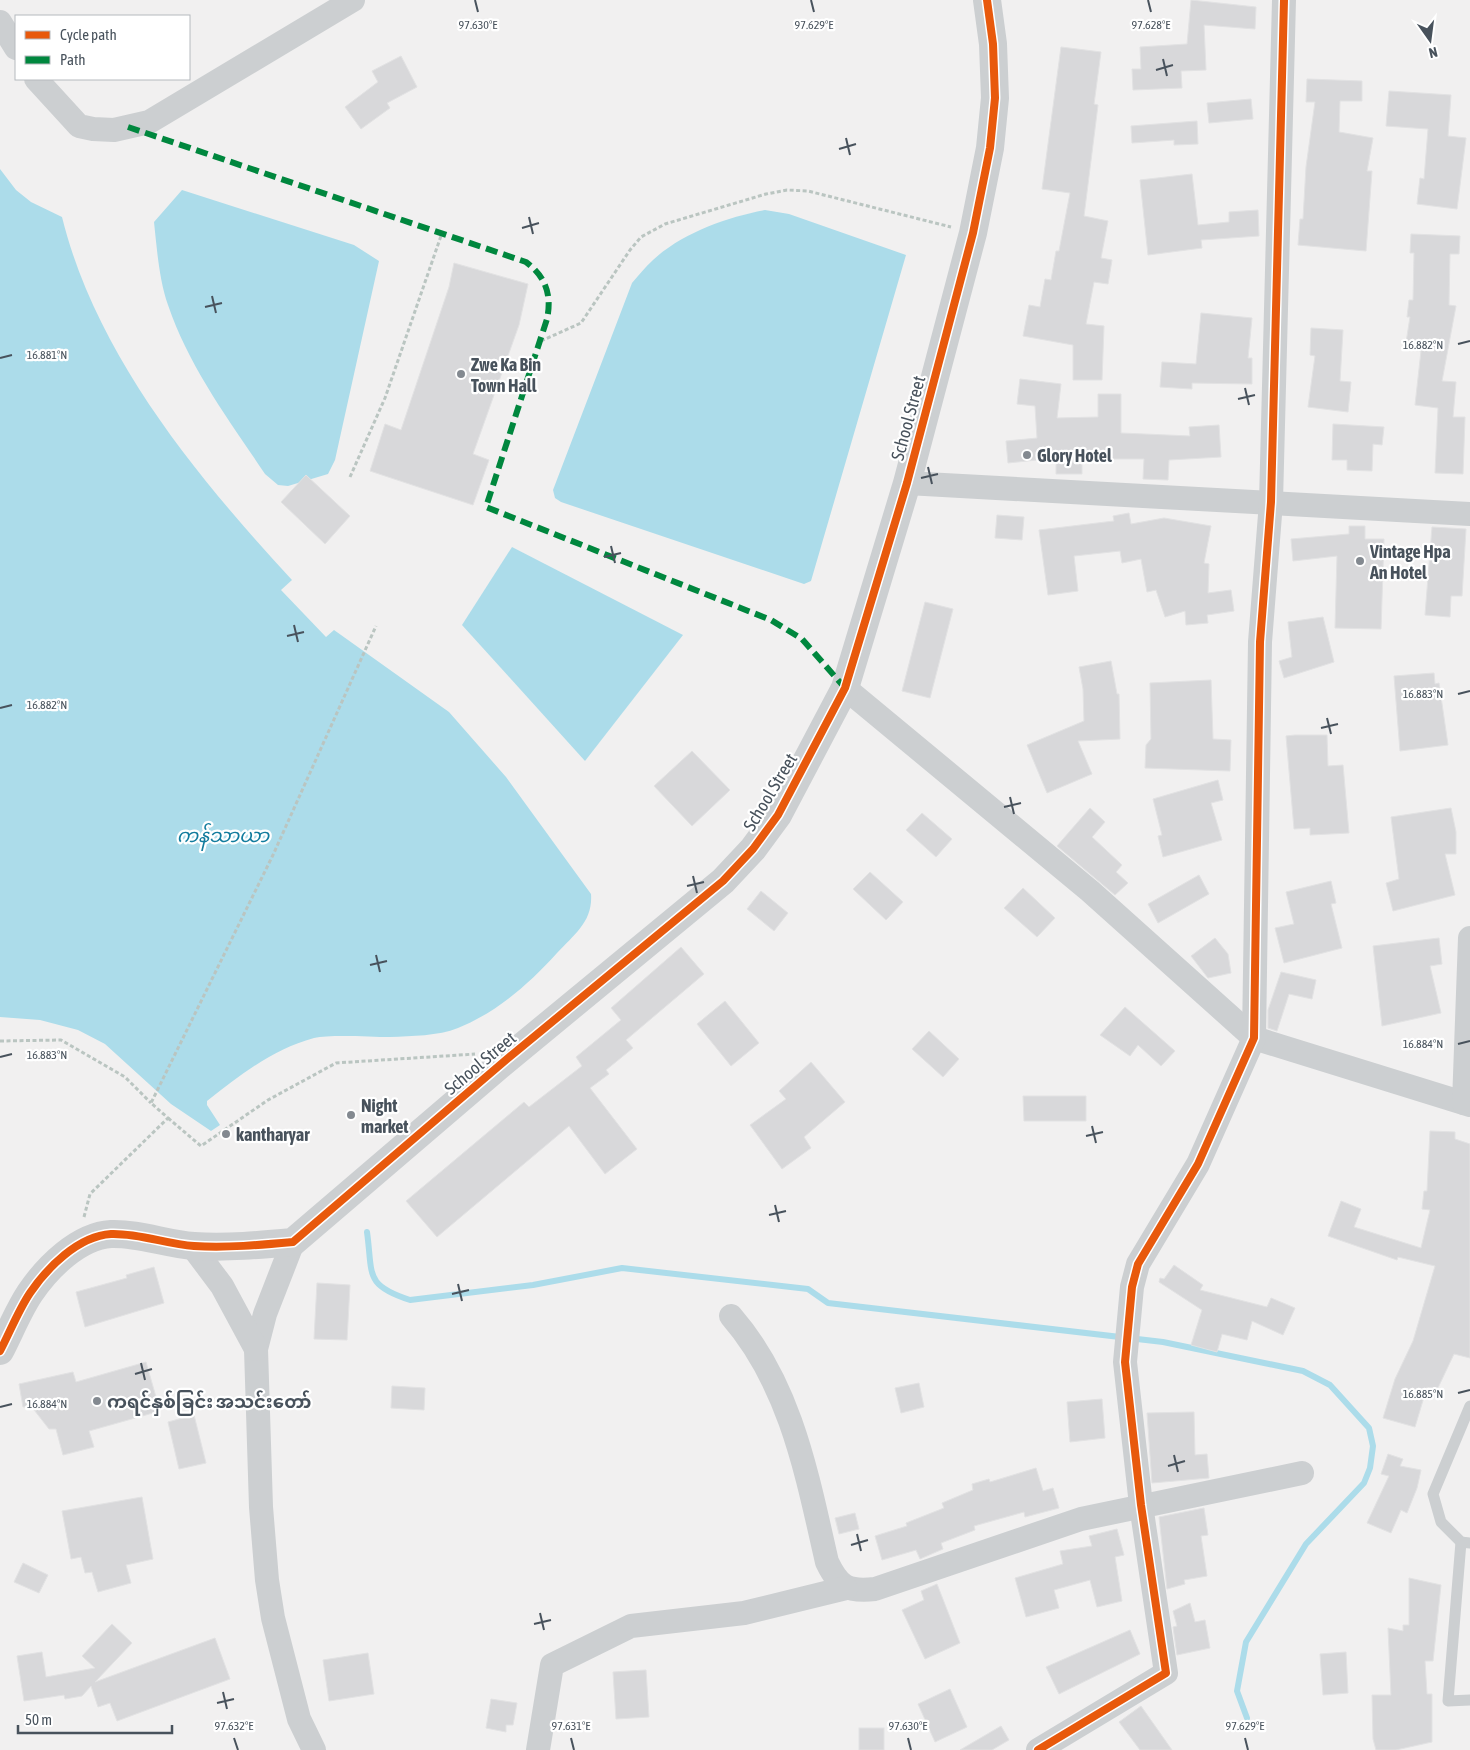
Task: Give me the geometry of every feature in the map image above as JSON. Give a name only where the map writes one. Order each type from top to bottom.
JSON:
[{"type":"street","points":[[37,80],[79,126],[114,130],[135,126],[150,122],[353,0]]},
{"type":"street","name":"School Street","points":[[302,1235],[507,1059],[723,881],[753,849],[778,815],[845,688],[907,483],[973,233],[990,148],[995,98],[993,44],[987,0]]},
{"type":"street","points":[[1038,1750],[1166,1673],[1141,1505],[1125,1362],[1129,1310],[1138,1264],[1198,1164],[1254,1038],[1260,642],[1270,502],[1284,0]]},
{"type":"street","points":[[0,22],[15,46]]},
{"type":"street","points":[[907,483],[1470,514]]},
{"type":"street","points":[[845,688],[1090,891],[1254,1038],[1467,1104],[1470,938]]},
{"type":"street","points":[[0,1351],[30,1293],[56,1262],[91,1239],[109,1234],[155,1237],[192,1246],[247,1247],[302,1235]]},
{"type":"street","points":[[302,1235],[265,1314],[256,1349],[261,1507],[267,1580],[273,1618],[297,1710],[314,1750]]},
{"type":"street","points":[[192,1246],[222,1286],[256,1349]]},
{"type":"street","points":[[731,1316],[748,1336],[770,1372],[802,1451],[827,1562],[835,1577],[846,1588]]},
{"type":"street","points":[[538,1750],[552,1665],[631,1626],[744,1613],[846,1588],[858,1591],[875,1589],[1081,1519],[1302,1473]]},
{"type":"lane","points":[[1470,1406],[1433,1494],[1441,1522],[1466,1542],[1448,1701],[1470,1700]]},
{"type":"path","points":[[541,341],[581,323],[630,250],[642,237],[666,224],[766,194],[787,190],[808,191],[973,233]]},
{"type":"path","points":[[350,477],[384,398],[442,233]]},
{"type":"path","points":[[151,1103],[273,855],[376,626]]},
{"type":"path","points":[[0,1041],[61,1040],[124,1077],[201,1146],[268,1100],[336,1063],[493,1053],[507,1059]]},
{"type":"path","points":[[77,1247],[90,1194],[168,1118]]},
{"type":"water","name":"ကန်သာယာ","points":[[0,169],[16,190],[31,202],[62,217],[78,268],[99,317],[125,365],[154,412],[186,456],[292,580],[281,590],[326,637],[334,630],[449,712],[506,777],[591,894],[591,904],[586,920],[576,933],[524,986],[486,1014],[458,1028],[442,1033],[390,1037],[321,1037],[299,1043],[258,1064],[207,1101],[207,1105],[220,1125],[211,1131],[171,1104],[105,1044],[78,1030],[40,1020],[0,1017]]},
{"type":"water","points":[[182,190],[354,245],[379,261],[335,460],[328,474],[288,486],[278,485],[265,474],[224,413],[187,350],[168,305],[162,285],[154,222]]},
{"type":"water","points":[[765,210],[789,214],[906,255],[811,581],[804,584],[561,502],[555,498],[553,490],[632,283],[647,265],[665,250],[691,234],[736,217]]},
{"type":"water","points":[[512,547],[683,635],[585,761],[462,625]]},
{"type":"building","points":[[1191,0],[1256,7],[1255,29],[1204,25],[1206,70],[1181,71],[1182,88],[1133,90],[1132,69],[1141,69],[1140,47],[1187,44]]},
{"type":"building","points":[[1061,47],[1101,52],[1094,104],[1098,105],[1084,216],[1108,221],[1101,258],[1112,260],[1108,284],[1094,282],[1086,324],[1104,326],[1102,380],[1073,380],[1073,345],[1023,336],[1029,305],[1040,307],[1045,279],[1051,280],[1056,251],[1059,251],[1070,193],[1042,189]]},
{"type":"building","points":[[401,56],[417,87],[387,103],[390,108],[361,129],[345,107],[378,82],[372,71]]},
{"type":"building","points":[[1307,79],[1362,81],[1362,101],[1340,101],[1339,132],[1373,138],[1367,171],[1372,171],[1366,251],[1298,245],[1300,219],[1303,219],[1306,167],[1315,102],[1306,102]]},
{"type":"building","points":[[1389,91],[1451,95],[1448,136],[1466,138],[1457,209],[1417,204],[1420,178],[1424,179],[1428,129],[1386,126]]},
{"type":"building","points":[[1251,99],[1253,119],[1209,123],[1207,103]]},
{"type":"building","points":[[1197,121],[1198,144],[1174,145],[1174,140],[1132,143],[1131,126]]},
{"type":"building","points":[[1192,174],[1198,225],[1229,222],[1229,212],[1258,210],[1259,236],[1201,240],[1202,248],[1148,255],[1140,180]]},
{"type":"building","points":[[1411,234],[1460,236],[1459,254],[1450,254],[1449,305],[1456,306],[1442,381],[1456,382],[1453,417],[1465,417],[1463,474],[1435,473],[1438,408],[1415,405],[1421,351],[1405,349],[1410,317],[1407,317],[1409,300],[1413,300],[1414,253],[1410,253]]},
{"type":"building","name":"Zwe Ka Bin Town Hall","points":[[454,263],[528,284],[519,325],[473,454],[489,460],[473,505],[370,471],[385,424],[401,430],[449,287]]},
{"type":"building","points":[[1201,313],[1252,318],[1248,358],[1252,358],[1252,384],[1192,383],[1192,389],[1160,387],[1162,362],[1196,364]]},
{"type":"building","points":[[1311,328],[1343,330],[1340,381],[1351,382],[1348,412],[1308,407],[1315,356],[1310,355]]},
{"type":"building","points":[[1020,379],[1061,384],[1057,418],[1098,417],[1098,394],[1121,394],[1121,433],[1190,436],[1189,427],[1219,425],[1221,457],[1169,460],[1168,480],[1143,479],[1144,459],[1082,459],[1082,474],[1056,474],[1056,458],[1008,463],[1006,441],[1037,438],[1035,406],[1017,404]]},
{"type":"building","points":[[1333,424],[1384,427],[1382,445],[1373,444],[1372,471],[1347,470],[1347,460],[1332,460]]},
{"type":"building","points":[[306,475],[350,516],[325,544],[281,502]]},
{"type":"building","points":[[1129,513],[1131,524],[1164,518],[1211,526],[1204,563],[1209,564],[1208,593],[1231,590],[1234,611],[1207,615],[1208,623],[1186,625],[1185,611],[1165,617],[1156,590],[1147,592],[1141,559],[1122,563],[1120,551],[1074,556],[1078,591],[1048,595],[1039,530],[1114,521],[1113,516]]},
{"type":"building","points":[[997,515],[1024,517],[1022,540],[995,538]]},
{"type":"building","points":[[1349,526],[1365,526],[1365,539],[1384,539],[1381,629],[1335,628],[1337,556],[1293,561],[1291,539],[1349,534]]},
{"type":"building","points":[[1432,527],[1466,529],[1462,596],[1451,596],[1450,617],[1425,615]]},
{"type":"building","points":[[925,602],[953,609],[930,698],[902,691]]},
{"type":"building","points":[[1323,617],[1334,662],[1284,678],[1279,661],[1292,657],[1288,622]]},
{"type":"building","points":[[1111,661],[1117,694],[1119,694],[1120,739],[1078,741],[1092,774],[1047,793],[1027,745],[1084,721],[1083,689],[1079,667]]},
{"type":"building","points":[[1434,673],[1435,684],[1439,683],[1448,745],[1400,751],[1394,676]]},
{"type":"building","points":[[1211,680],[1213,739],[1231,740],[1230,771],[1145,768],[1146,745],[1151,739],[1150,683]]},
{"type":"building","points":[[1327,735],[1328,766],[1343,765],[1349,833],[1310,835],[1310,828],[1294,829],[1286,736]]},
{"type":"building","points":[[692,751],[730,790],[692,826],[654,786]]},
{"type":"building","points":[[1218,780],[1223,800],[1211,803],[1222,840],[1163,857],[1158,836],[1162,835],[1153,799]]},
{"type":"building","points":[[1090,808],[1105,822],[1092,837],[1122,865],[1116,872],[1128,883],[1115,895],[1057,846]]},
{"type":"building","points":[[1451,808],[1456,832],[1456,854],[1445,854],[1455,895],[1393,911],[1386,883],[1399,879],[1391,817]]},
{"type":"building","points":[[922,813],[952,839],[936,857],[906,830]]},
{"type":"building","points":[[870,872],[903,902],[886,920],[853,889]]},
{"type":"building","points":[[1199,875],[1209,894],[1158,923],[1148,904]]},
{"type":"building","points":[[1331,881],[1336,903],[1331,904],[1342,948],[1284,963],[1275,928],[1294,924],[1286,892]]},
{"type":"building","points":[[1023,888],[1055,918],[1037,937],[1004,908]]},
{"type":"building","points":[[761,891],[788,913],[774,931],[747,909]]},
{"type":"building","points":[[1215,938],[1228,954],[1231,973],[1208,978],[1191,956]]},
{"type":"building","points":[[1439,938],[1442,964],[1430,966],[1441,1013],[1382,1026],[1373,946]]},
{"type":"building","points":[[681,947],[704,974],[626,1040],[633,1048],[606,1070],[609,1074],[590,1088],[637,1149],[605,1174],[569,1126],[437,1237],[406,1201],[524,1102],[529,1107],[582,1066],[576,1057],[621,1020],[611,1008]]},
{"type":"building","points":[[1281,972],[1316,980],[1312,999],[1289,994],[1277,1031],[1268,1028],[1268,1010]]},
{"type":"building","points":[[725,1001],[759,1043],[731,1066],[697,1024]]},
{"type":"building","points":[[1125,1007],[1175,1051],[1161,1066],[1138,1045],[1130,1056],[1100,1035]]},
{"type":"building","points":[[929,1031],[959,1059],[943,1077],[912,1049]]},
{"type":"building","points":[[811,1062],[845,1102],[804,1137],[811,1148],[782,1169],[750,1125],[786,1099],[779,1091]]},
{"type":"building","points":[[1023,1096],[1086,1096],[1086,1121],[1024,1121]]},
{"type":"building","points":[[1430,1131],[1455,1132],[1455,1139],[1470,1144],[1470,1358],[1454,1354],[1436,1392],[1427,1387],[1415,1427],[1383,1418],[1395,1379],[1413,1341],[1435,1266],[1398,1257],[1397,1260],[1328,1236],[1341,1201],[1361,1209],[1354,1227],[1421,1248],[1430,1210],[1422,1209],[1424,1191],[1427,1191]]},
{"type":"building","points":[[1174,1265],[1203,1285],[1200,1290],[1267,1307],[1271,1298],[1295,1308],[1283,1335],[1252,1321],[1247,1340],[1222,1334],[1217,1352],[1191,1345],[1202,1310],[1159,1282],[1160,1278],[1164,1279]]},
{"type":"building","points":[[154,1267],[164,1303],[85,1327],[76,1292],[127,1278],[126,1275]]},
{"type":"building","points":[[317,1283],[350,1285],[347,1340],[314,1339]]},
{"type":"building","points":[[146,1362],[160,1411],[89,1431],[94,1447],[63,1455],[56,1429],[49,1429],[31,1406],[23,1407],[19,1384],[73,1372],[76,1382]]},
{"type":"building","points":[[919,1383],[924,1407],[901,1413],[895,1388]]},
{"type":"building","points":[[392,1386],[425,1388],[424,1410],[391,1408]]},
{"type":"building","points":[[1102,1399],[1105,1438],[1070,1442],[1067,1402]]},
{"type":"building","points":[[1194,1412],[1195,1455],[1207,1454],[1209,1478],[1152,1483],[1147,1413]]},
{"type":"building","points":[[194,1415],[206,1463],[179,1469],[168,1422]]},
{"type":"building","points":[[1388,1454],[1403,1459],[1400,1466],[1421,1470],[1417,1488],[1407,1513],[1401,1510],[1391,1533],[1367,1523],[1389,1476],[1381,1474]]},
{"type":"building","points":[[1036,1468],[1043,1491],[1053,1488],[1059,1508],[1025,1517],[1024,1512],[974,1526],[975,1530],[941,1543],[943,1549],[920,1559],[916,1550],[882,1560],[875,1536],[907,1526],[906,1523],[944,1508],[942,1503],[973,1490],[972,1484],[989,1479],[990,1482]]},
{"type":"building","points":[[142,1497],[153,1559],[126,1565],[131,1583],[98,1592],[92,1572],[85,1573],[81,1557],[71,1559],[62,1511]]},
{"type":"building","points":[[1204,1508],[1208,1535],[1201,1536],[1207,1576],[1184,1580],[1185,1584],[1167,1589],[1159,1517]]},
{"type":"building","points":[[855,1513],[859,1529],[839,1534],[835,1518]]},
{"type":"building","points":[[1117,1529],[1124,1555],[1115,1557],[1122,1601],[1097,1607],[1090,1580],[1054,1590],[1059,1608],[1026,1617],[1015,1578],[1063,1564],[1060,1551],[1092,1546],[1089,1536]]},
{"type":"building","points":[[23,1563],[48,1575],[39,1593],[14,1582]]},
{"type":"building","points":[[1409,1578],[1441,1585],[1433,1661],[1425,1661],[1427,1694],[1432,1694],[1432,1742],[1396,1750],[1376,1750],[1373,1739],[1372,1695],[1391,1695],[1388,1628],[1403,1631],[1403,1625],[1409,1625]]},
{"type":"building","points":[[937,1584],[960,1643],[925,1659],[902,1610],[924,1600],[921,1591]]},
{"type":"building","points":[[1190,1603],[1195,1622],[1205,1620],[1210,1648],[1177,1655],[1173,1627],[1177,1626],[1173,1611]]},
{"type":"building","points":[[112,1624],[132,1643],[95,1682],[215,1638],[230,1679],[117,1721],[110,1703],[98,1707],[91,1686],[82,1696],[65,1699],[64,1695],[24,1701],[17,1656],[42,1652],[46,1677],[95,1668],[82,1656]]},
{"type":"building","points":[[1130,1630],[1140,1654],[1059,1694],[1046,1667]]},
{"type":"building","points":[[1346,1652],[1348,1693],[1323,1695],[1320,1654]]},
{"type":"building","points":[[368,1653],[374,1694],[329,1701],[323,1660]]},
{"type":"building","points":[[646,1670],[649,1717],[616,1719],[613,1672]]},
{"type":"building","points":[[950,1689],[967,1727],[935,1742],[918,1704]]},
{"type":"building","points":[[491,1699],[517,1703],[513,1725],[506,1725],[506,1732],[486,1728]]},
{"type":"building","points":[[1141,1706],[1172,1750],[1140,1750],[1119,1722]]},
{"type":"building","points":[[1001,1726],[1009,1740],[992,1750],[960,1750]]},
{"type":"building","points":[[859,1728],[884,1728],[884,1750],[859,1750]]},
{"type":"waterway","points":[[367,1232],[373,1276],[385,1289],[410,1300],[533,1285],[622,1268],[808,1289],[828,1303],[1163,1342],[1303,1371],[1330,1385],[1369,1428],[1373,1446],[1370,1468],[1364,1483],[1306,1544],[1246,1642],[1237,1691],[1247,1718]]},
{"type":"marked path","points":[[128,127],[526,262],[543,280],[546,287],[549,302],[547,319],[486,507],[771,620],[802,639],[845,688]]},
{"type":"cycle path","points":[[0,1351],[18,1314],[37,1283],[64,1255],[75,1247],[99,1236],[121,1234],[206,1247],[293,1242],[507,1059],[723,881],[753,849],[778,815],[845,688],[907,483],[973,233],[990,148],[995,98],[993,44],[987,0]]},
{"type":"cycle path","points":[[1038,1750],[1166,1673],[1141,1505],[1125,1362],[1132,1287],[1138,1264],[1198,1164],[1254,1038],[1260,642],[1271,502],[1284,0]]},
{"type":"place","name":"Zwe Ka Bin Town Hall","points":[[461,374]]},
{"type":"place","name":"Glory Hotel","points":[[1027,455]]},
{"type":"place","name":"Vintage Hpa An Hotel","points":[[1360,561]]},
{"type":"place","name":"Night market","points":[[351,1115]]},
{"type":"place","name":"kantharyar","points":[[226,1134]]},
{"type":"place","name":"ကရင်နှစ်ခြင်း အသင်းတော်","points":[[97,1401]]}]
